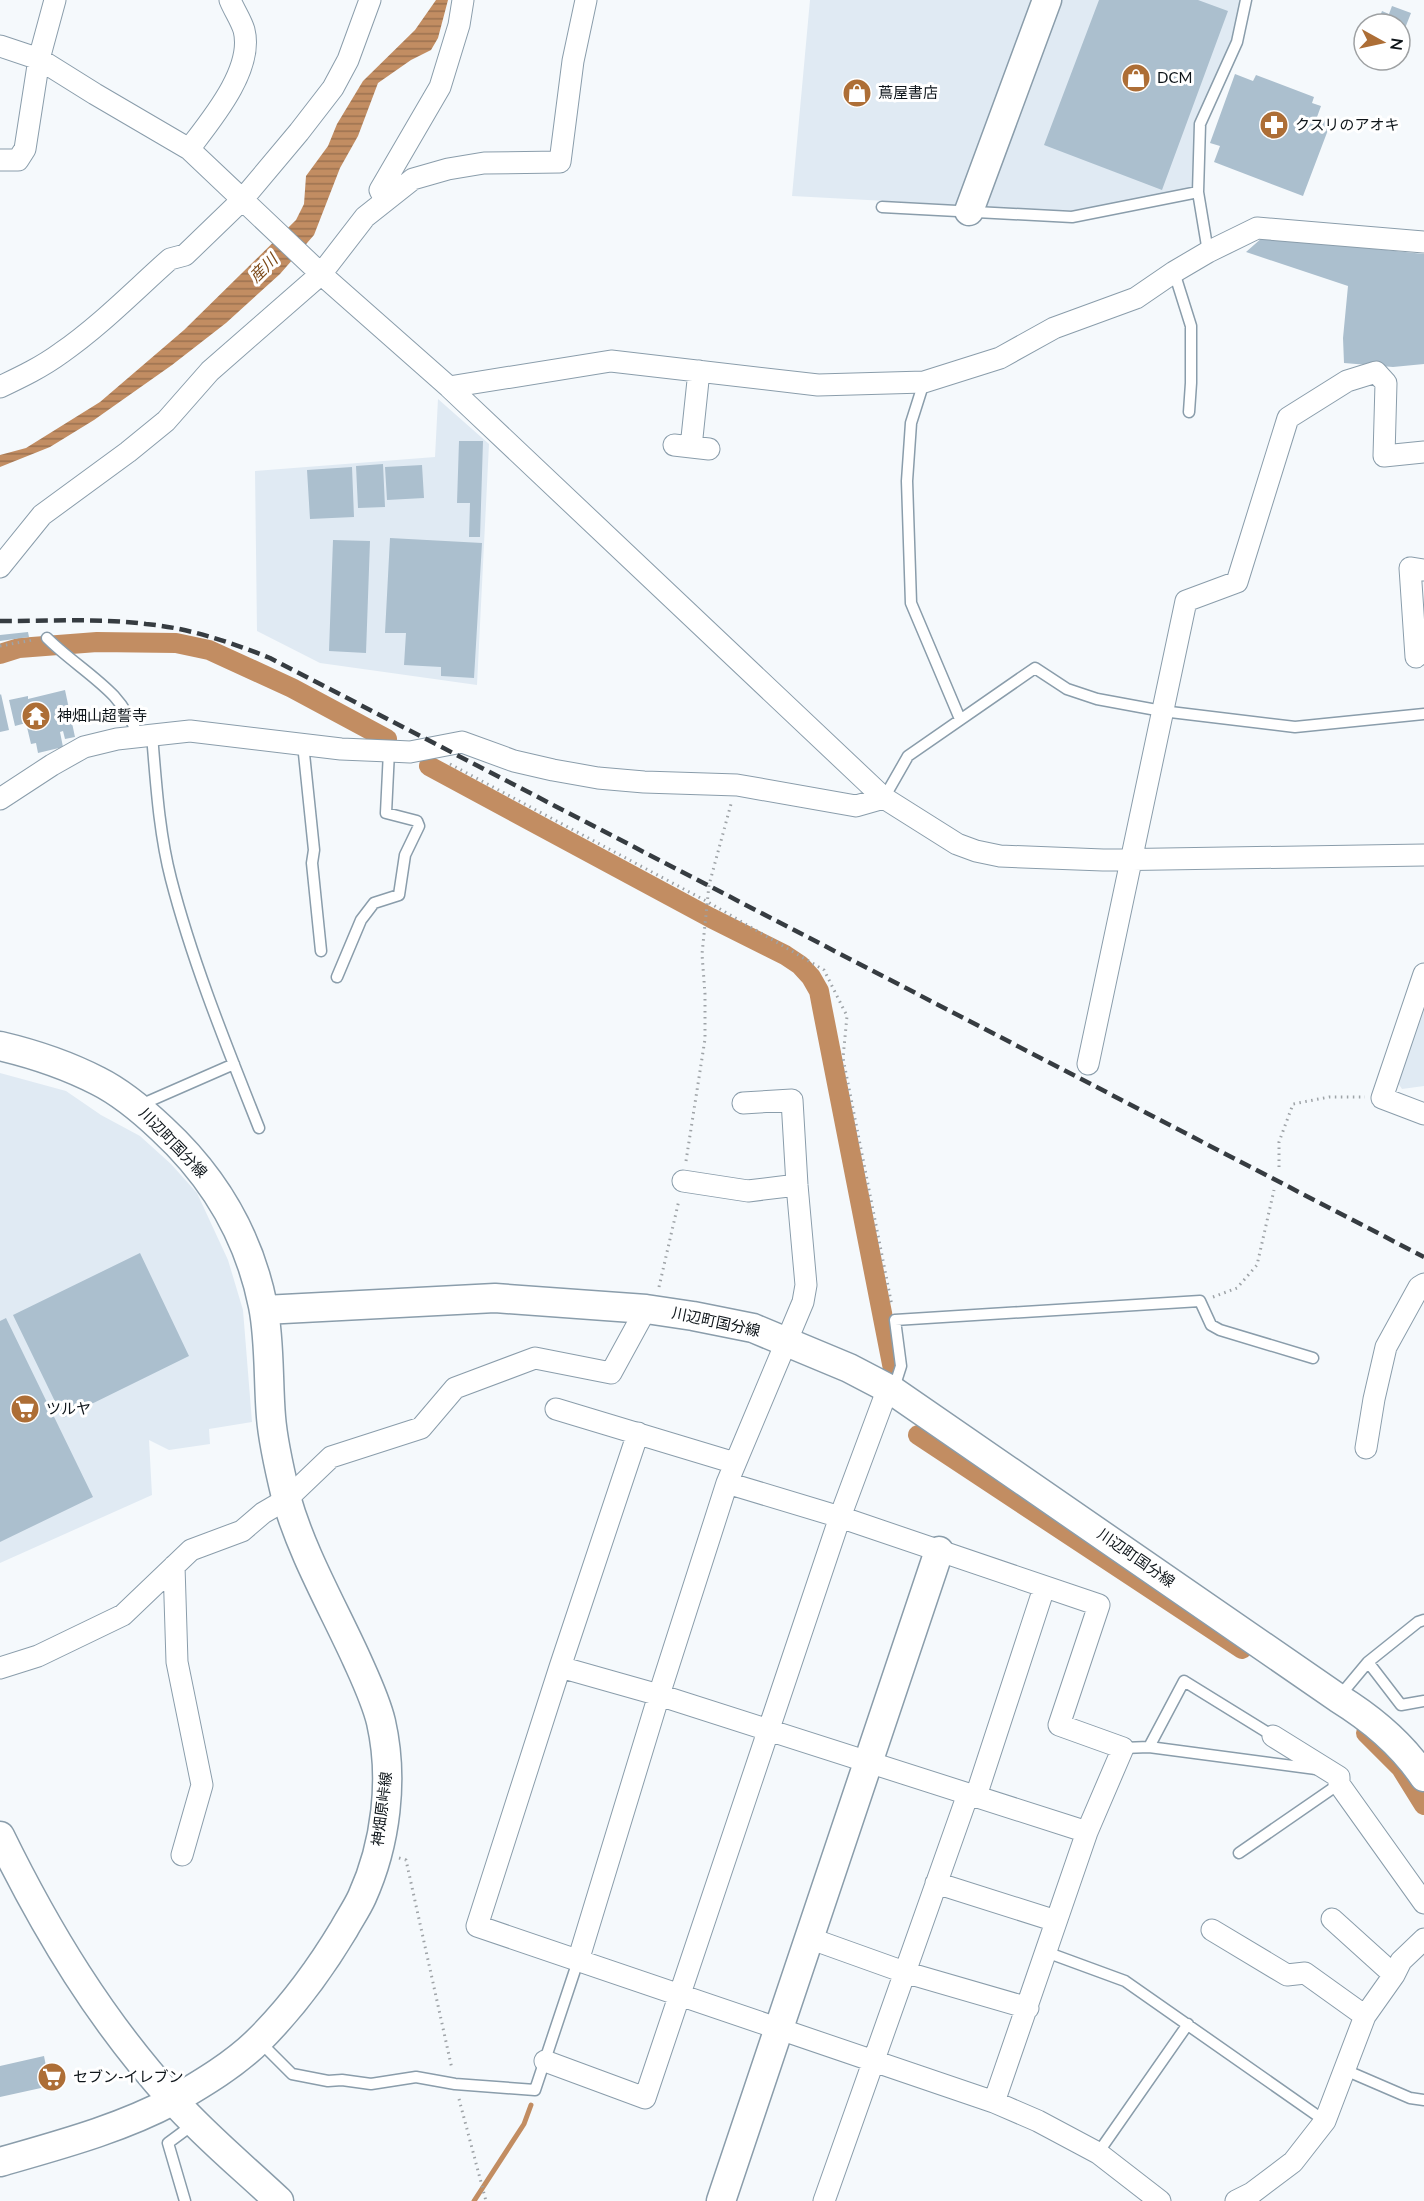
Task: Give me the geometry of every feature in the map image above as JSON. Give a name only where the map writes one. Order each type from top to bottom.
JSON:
[{"type":"street","points":[[0,160],[18,160],[26,149],[39,58],[55,0]]},
{"type":"street","points":[[189,149],[226,97],[246,51],[243,29],[230,0]]},
{"type":"street","points":[[0,387],[60,354],[91,330],[170,259],[185,255],[246,203],[333,88],[348,60],[370,0]]},
{"type":"street","points":[[385,200],[380,190],[440,87],[459,25],[463,0]]},
{"type":"street","points":[[0,567],[42,515],[166,421],[210,371],[365,217],[413,178],[484,163],[560,162],[573,61],[586,0]]},
{"type":"street","points":[[969,211],[1047,0]]},
{"type":"street","points":[[0,46],[39,58],[189,149],[314,268],[449,387],[884,798],[939,834],[976,851],[1024,858],[1133,859],[1424,855]]},
{"type":"street","points":[[449,387],[611,361],[818,385],[924,382],[1000,358],[1054,328],[1136,298],[1208,252],[1257,228],[1424,242]]},
{"type":"street","points":[[691,447],[699,371]]},
{"type":"street","points":[[1088,1064],[1186,601],[1237,582],[1288,418],[1347,381],[1376,372],[1386,382],[1384,456],[1424,452]]},
{"type":"street","points":[[1416,657],[1410,568],[1424,570]]},
{"type":"street","points":[[0,799],[84,747],[146,735],[190,731],[341,749],[410,752],[462,742],[514,761],[598,778],[737,785],[856,806],[884,798]]},
{"type":"street","points":[[1424,974],[1382,1098],[1424,1114]]},
{"type":"street","name":"川辺町国分線","points":[[0,1046],[64,1065],[101,1082],[137,1106],[193,1160],[210,1181],[239,1230],[249,1254],[264,1310],[495,1298],[645,1309],[693,1316],[753,1328],[788,1341],[849,1368],[890,1390],[1338,1698],[1369,1716],[1413,1760],[1424,1778]]},
{"type":"street","points":[[578,1961],[659,1695],[727,1484],[803,1302],[806,1285],[792,1100],[743,1103]]},
{"type":"street","points":[[683,1181],[748,1191],[797,1185]]},
{"type":"street","points":[[1366,1448],[1386,1347],[1419,1287],[1424,1284]]},
{"type":"street","points":[[0,1668],[38,1656],[123,1615],[190,1550],[242,1531],[263,1513],[287,1499],[331,1457],[422,1428],[454,1389],[535,1358],[611,1373],[645,1309]]},
{"type":"street","name":"神畑原峠線","points":[[0,2163],[124,2124],[173,2100],[215,2074],[257,2043],[297,1998],[334,1946],[362,1897],[377,1854],[384,1822],[387,1757],[380,1719],[355,1655],[312,1565],[287,1499],[271,1423],[264,1310]]},
{"type":"street","points":[[545,2061],[645,2098],[840,1517],[890,1390]]},
{"type":"street","points":[[556,1408],[735,1463]]},
{"type":"street","points":[[638,1433],[477,1926],[994,2102],[1038,2121],[1098,2153],[1160,2201]]},
{"type":"street","points":[[727,1484],[840,1517],[1099,1605],[1059,1725],[1123,1748],[1087,1832],[994,2102]]},
{"type":"street","points":[[721,2201],[939,1551]]},
{"type":"street","points":[[174,1566],[177,1662],[202,1785],[182,1855]]},
{"type":"street","points":[[824,2201],[936,1883],[972,1795],[1044,1588]]},
{"type":"street","points":[[560,1667],[659,1695],[868,1760],[1087,1832]]},
{"type":"street","points":[[1273,1736],[1333,1777],[1424,1903]]},
{"type":"street","points":[[0,1836],[36,1907],[76,1976],[108,2021],[173,2100],[279,2201]]},
{"type":"street","points":[[936,1883],[1056,1921]]},
{"type":"street","points":[[1332,1919],[1394,1975]]},
{"type":"street","points":[[1212,1930],[1287,1975],[1305,1973],[1365,2016]]},
{"type":"street","points":[[809,1938],[904,1972],[1028,2008]]},
{"type":"street","points":[[1249,2198],[1293,2162],[1324,2121],[1365,2016],[1394,1975],[1401,1961],[1424,1939]]},
{"type":"lane","points":[[1208,252],[1198,192],[1200,124],[1237,42],[1246,0]]},
{"type":"lane","points":[[882,207],[1072,217],[1198,192]]},
{"type":"lane","points":[[1174,272],[1191,326],[1189,412]]},
{"type":"lane","points":[[924,382],[911,423],[907,481],[911,603],[960,719]]},
{"type":"lane","points":[[51,643],[116,698],[146,735],[170,877],[198,963],[259,1128]]},
{"type":"lane","points":[[884,798],[908,756],[1035,668],[1067,689],[1097,699],[1162,711],[1296,727],[1424,714]]},
{"type":"lane","points":[[303,744],[321,951]]},
{"type":"lane","points":[[337,977],[361,920],[374,903],[399,895],[405,855],[419,826],[417,821],[386,813],[389,751]]},
{"type":"lane","points":[[137,1106],[234,1064]]},
{"type":"lane","points":[[890,1390],[901,1366],[894,1320],[1200,1301],[1211,1325],[1220,1330],[1312,1358]]},
{"type":"lane","points":[[1338,1698],[1368,1662],[1418,1622],[1424,1620]]},
{"type":"lane","points":[[1368,1662],[1401,1705],[1424,1701]]},
{"type":"lane","points":[[1149,1747],[1184,1681],[1273,1736]]},
{"type":"lane","points":[[1123,1748],[1149,1747],[1333,1777]]},
{"type":"lane","points":[[1239,1853],[1333,1777]]},
{"type":"lane","points":[[1046,1952],[1125,1981],[1324,2121]]},
{"type":"lane","points":[[257,2043],[268,2050],[292,2074],[371,2084],[416,2077],[455,2084],[535,2090],[578,1961]]},
{"type":"lane","points":[[1098,2153],[1188,2024]]},
{"type":"lane","points":[[1345,2070],[1410,2098],[1424,2100]]},
{"type":"lane","points":[[185,2201],[168,2144],[195,2122]]},
{"type":"path","points":[[0,646],[51,643]]},
{"type":"path","points":[[422,750],[708,902],[824,970],[847,1016],[843,1058],[894,1320]]},
{"type":"path","points":[[645,1309],[657,1295],[683,1181],[705,1039],[702,954],[709,885],[737,785]]},
{"type":"path","points":[[1279,1167],[1278,1142],[1293,1104],[1329,1097],[1382,1098]]},
{"type":"path","points":[[1200,1301],[1237,1288],[1257,1265],[1274,1190]]},
{"type":"path","points":[[377,1854],[406,1860],[455,2084],[486,2201]]},
{"type":"shaded area","points":[[810,0],[1037,0],[962,205],[792,196]]},
{"type":"shaded area","points":[[1057,0],[1240,0],[1232,40],[1198,117],[1194,187],[1072,213],[979,206]]},
{"type":"shaded area","points":[[438,399],[489,444],[477,685],[320,663],[257,631],[255,471],[435,457]]},
{"type":"shaded area","points":[[1424,998],[1424,1086],[1402,1089],[1396,1080]]},
{"type":"shaded area","points":[[0,1073],[66,1091],[101,1115],[140,1136],[171,1164],[197,1193],[228,1260],[243,1310],[252,1422],[209,1429],[210,1444],[169,1450],[149,1440],[152,1495],[0,1563]]},
{"type":"water","name":"産川","points":[[436,0],[448,0],[438,38],[431,50],[411,60],[378,83],[358,136],[340,168],[314,235],[280,274],[226,323],[172,365],[94,420],[50,447],[0,467],[0,455],[26,448],[100,402],[184,330],[296,220],[304,204],[306,176],[328,146],[337,124],[363,81],[415,30]]},
{"type":"building","name":"DCM","points":[[1099,0],[1198,0],[1228,11],[1162,190],[1044,145]]},
{"type":"building","points":[[1392,6],[1408,12],[1390,12]]},
{"type":"building","points":[[1235,74],[1253,81],[1256,75],[1314,97],[1312,103],[1321,106],[1317,117],[1331,122],[1303,196],[1214,162],[1220,146],[1210,143]]},
{"type":"building","points":[[1263,237],[1424,254],[1424,364],[1393,367],[1344,363],[1343,338],[1348,286],[1246,252]]},
{"type":"building","points":[[459,441],[483,441],[480,537],[469,537],[470,503],[457,503]]},
{"type":"building","points":[[383,464],[385,507],[358,508],[356,466]]},
{"type":"building","points":[[422,465],[424,498],[387,500],[385,467]]},
{"type":"building","points":[[352,467],[354,517],[310,519],[307,470]]},
{"type":"building","points":[[390,538],[482,543],[474,678],[441,676],[441,667],[404,665],[406,633],[385,633]]},
{"type":"building","points":[[333,540],[370,541],[366,653],[329,651]]},
{"type":"building","points":[[28,632],[29,637],[0,641],[0,635]]},
{"type":"building","points":[[65,690],[75,737],[65,739],[63,731],[60,732],[63,747],[38,753],[36,743],[31,744],[26,723],[15,726],[9,700],[28,696],[28,699]]},
{"type":"building","points":[[0,695],[9,730],[0,732]]},
{"type":"building","points":[[140,1253],[189,1356],[63,1418],[13,1315]]},
{"type":"building","name":"ツルヤ","points":[[6,1318],[93,1497],[0,1542],[0,1321]]},
{"type":"building","points":[[44,2056],[50,2086],[0,2097],[0,2066]]},
{"type":"waterway","points":[[0,654],[19,648],[97,642],[176,643],[209,650],[292,688],[387,739]]},
{"type":"waterway","points":[[429,766],[711,918],[785,955],[800,965],[811,977],[819,991],[893,1369]]},
{"type":"waterway","points":[[918,1435],[1242,1649]]},
{"type":"waterway","points":[[1366,1733],[1401,1768],[1424,1805]]},
{"type":"waterway","points":[[474,2201],[524,2124],[531,2105]]},
{"type":"railway","points":[[0,621],[91,620],[162,626],[209,636],[270,658],[1424,1257]]},
{"type":"place","name":"DCM","points":[[1136,78]]},
{"type":"place","name":"蔦屋書店","points":[[857,93]]},
{"type":"place","name":"クスリのアオキ","points":[[1274,125]]},
{"type":"place","name":"神畑山超誓寺","points":[[36,716]]},
{"type":"place","name":"ツルヤ","points":[[25,1409]]},
{"type":"place","name":"セブン-イレブン","points":[[52,2077]]}]
